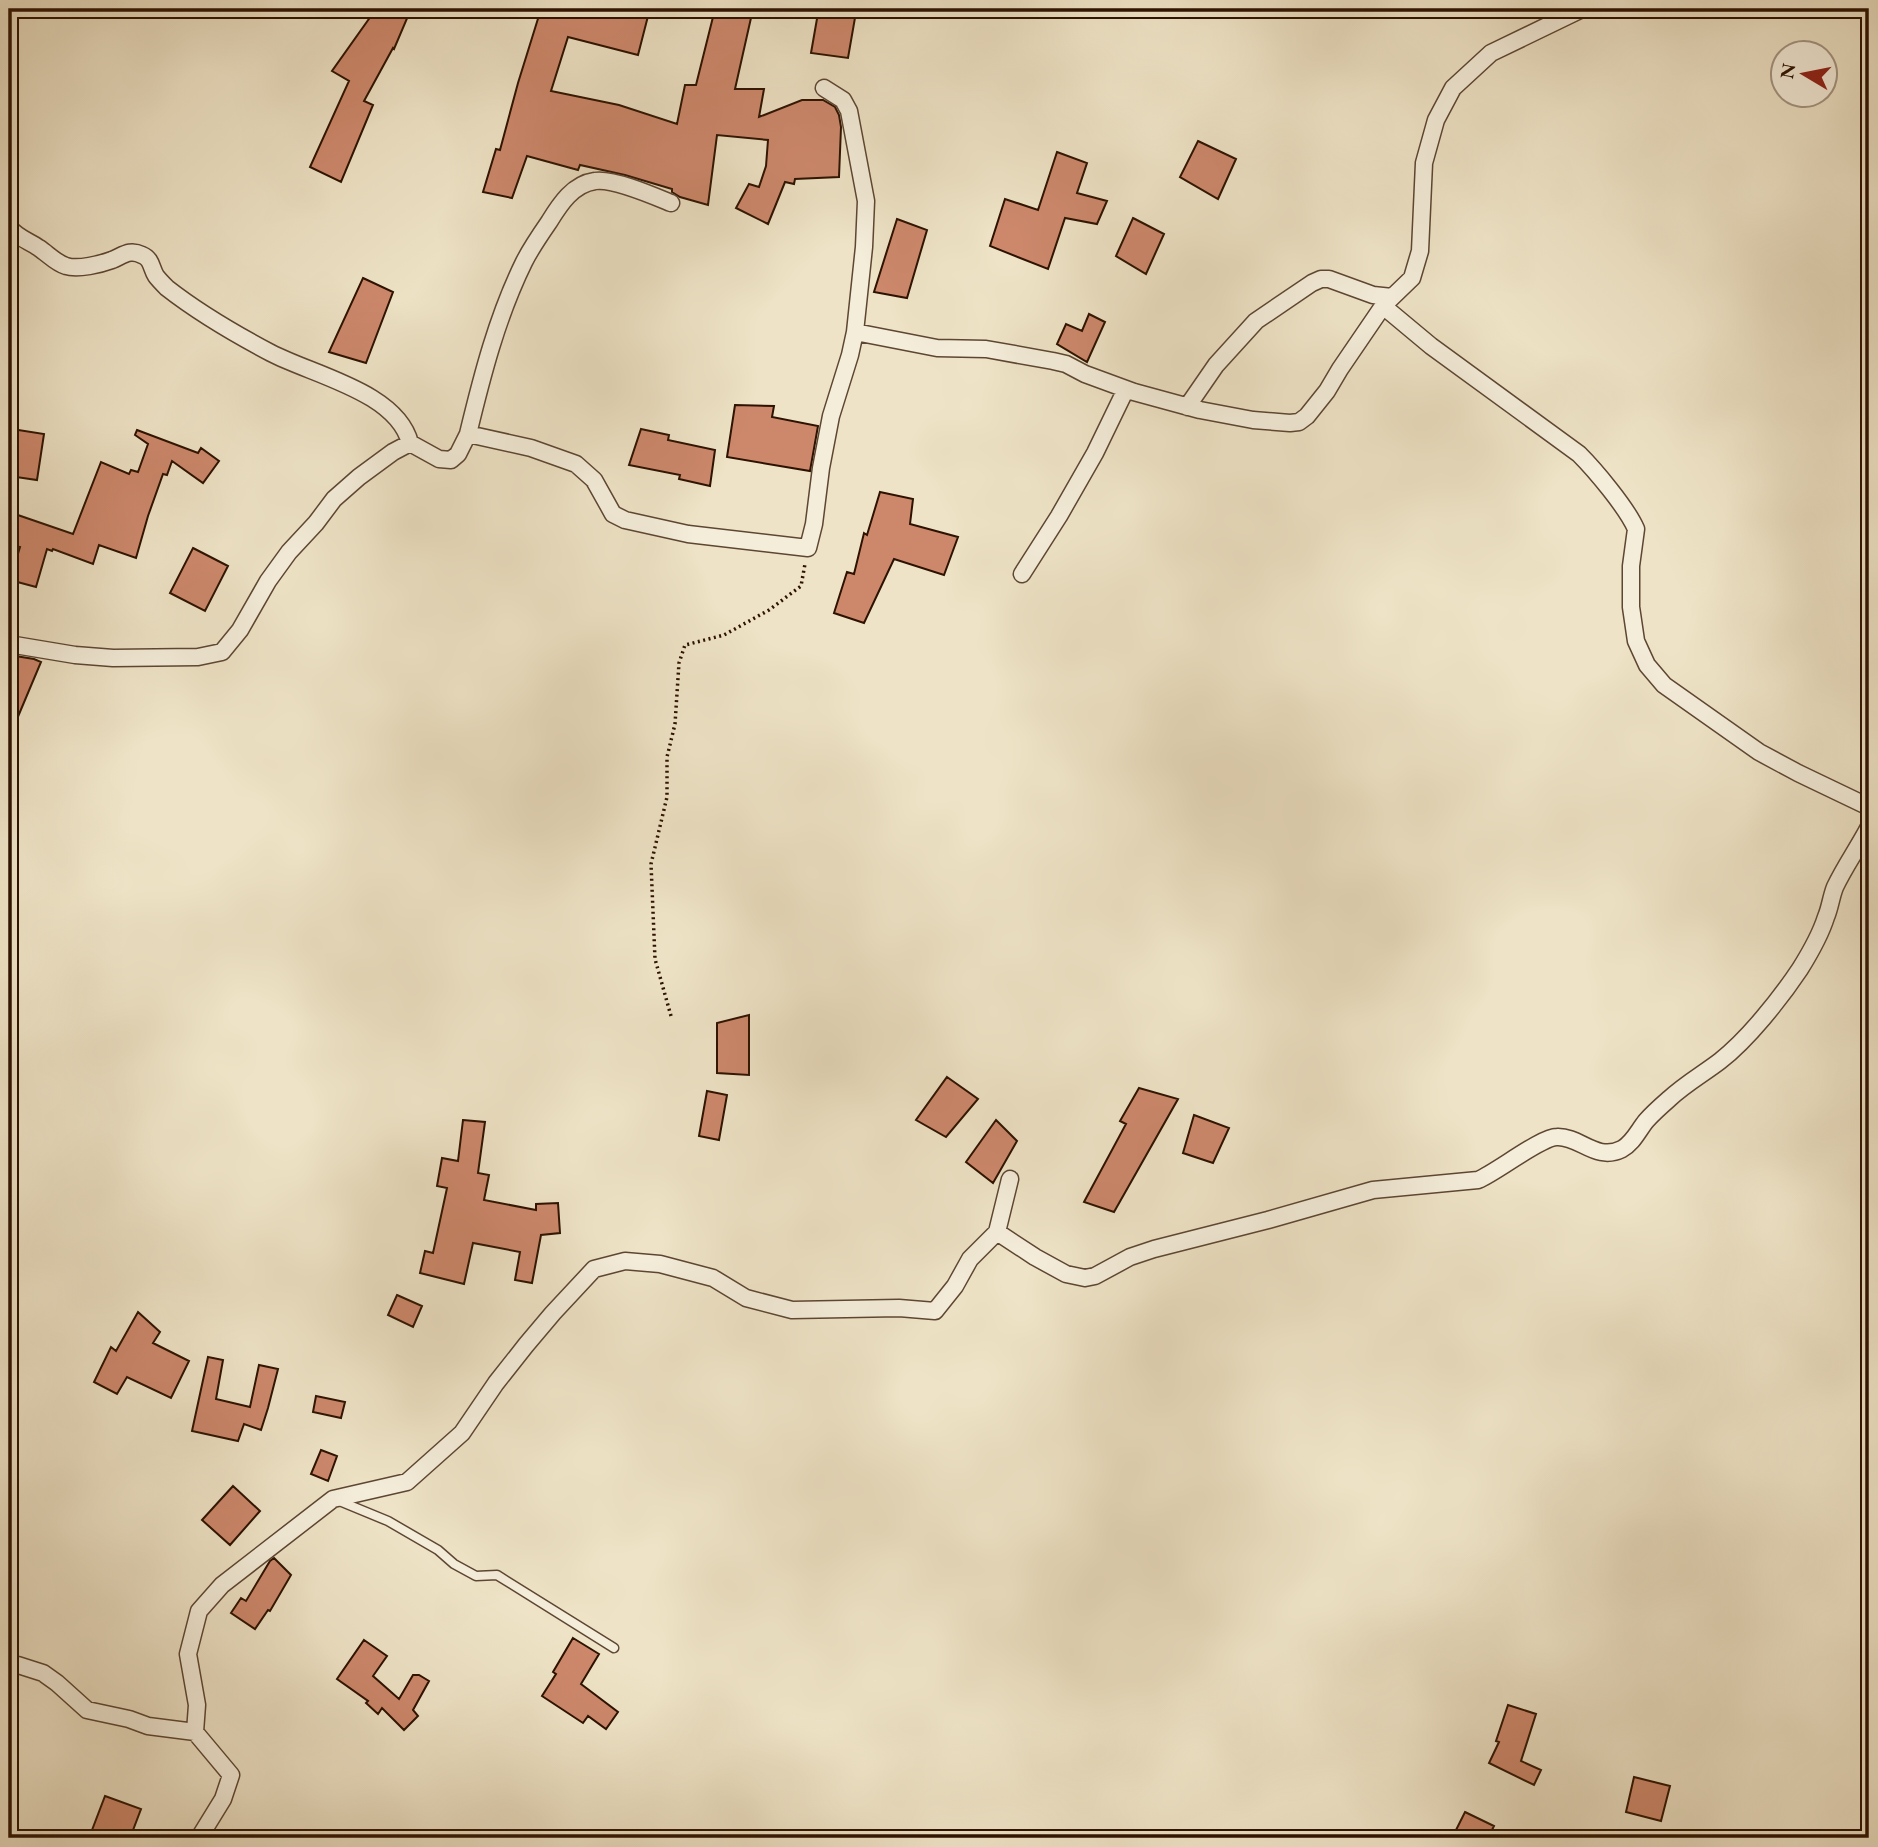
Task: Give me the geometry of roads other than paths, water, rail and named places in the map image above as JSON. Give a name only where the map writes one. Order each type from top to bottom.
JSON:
[{"type":"street","points":[[855,332],[937,348],[986,349],[1053,361],[1126,389],[1186,407],[1253,420],[1299,422],[1326,391],[1388,301],[1412,278],[1420,251],[1424,163],[1436,120],[1453,88],[1491,52],[1582,9]]},
{"type":"street","points":[[468,434],[568,459],[594,480],[613,514],[625,520],[688,534],[808,548],[831,416],[855,332],[866,201],[849,111],[843,100],[824,88]]},
{"type":"street","points":[[9,227],[12,232],[69,267],[83,267],[129,252],[149,258],[157,278],[167,288],[221,325],[279,357],[369,397],[390,411],[407,432],[410,443],[439,459],[451,460],[458,454],[468,434],[502,310],[524,260],[560,205],[575,189],[597,180],[671,203]]},
{"type":"street","points":[[1186,407],[1216,365],[1256,321],[1312,283],[1329,279],[1388,301],[1431,346],[1579,454],[1613,495],[1636,529],[1630,580],[1636,641],[1647,665],[1664,685],[1759,752],[1869,807]]},
{"type":"street","points":[[1022,574],[1096,453],[1126,389]]},
{"type":"street","points":[[9,644],[113,658],[198,657],[222,652],[240,630],[268,581],[289,552],[334,499],[359,477],[410,443]]},
{"type":"street","points":[[996,1232],[1066,1274],[1085,1278],[1095,1276],[1130,1256],[1373,1189],[1478,1180],[1491,1175],[1553,1137],[1567,1138],[1602,1152],[1620,1150],[1667,1100],[1736,1047],[1781,996],[1817,940],[1833,891],[1869,827]]},
{"type":"street","points":[[195,1732],[197,1705],[188,1654],[200,1611],[222,1586],[333,1499],[407,1482],[462,1433],[526,1345],[594,1269],[625,1261],[660,1264],[713,1278],[746,1298],[792,1310],[899,1308],[935,1311],[955,1286],[970,1259],[996,1232],[1010,1179]]},
{"type":"street","points":[[12,1660],[57,1682],[87,1710],[130,1719],[148,1726],[195,1732],[231,1775],[223,1799],[199,1838]]},
{"type":"lane","points":[[333,1499],[388,1521],[476,1576],[497,1575],[614,1648]]}]
